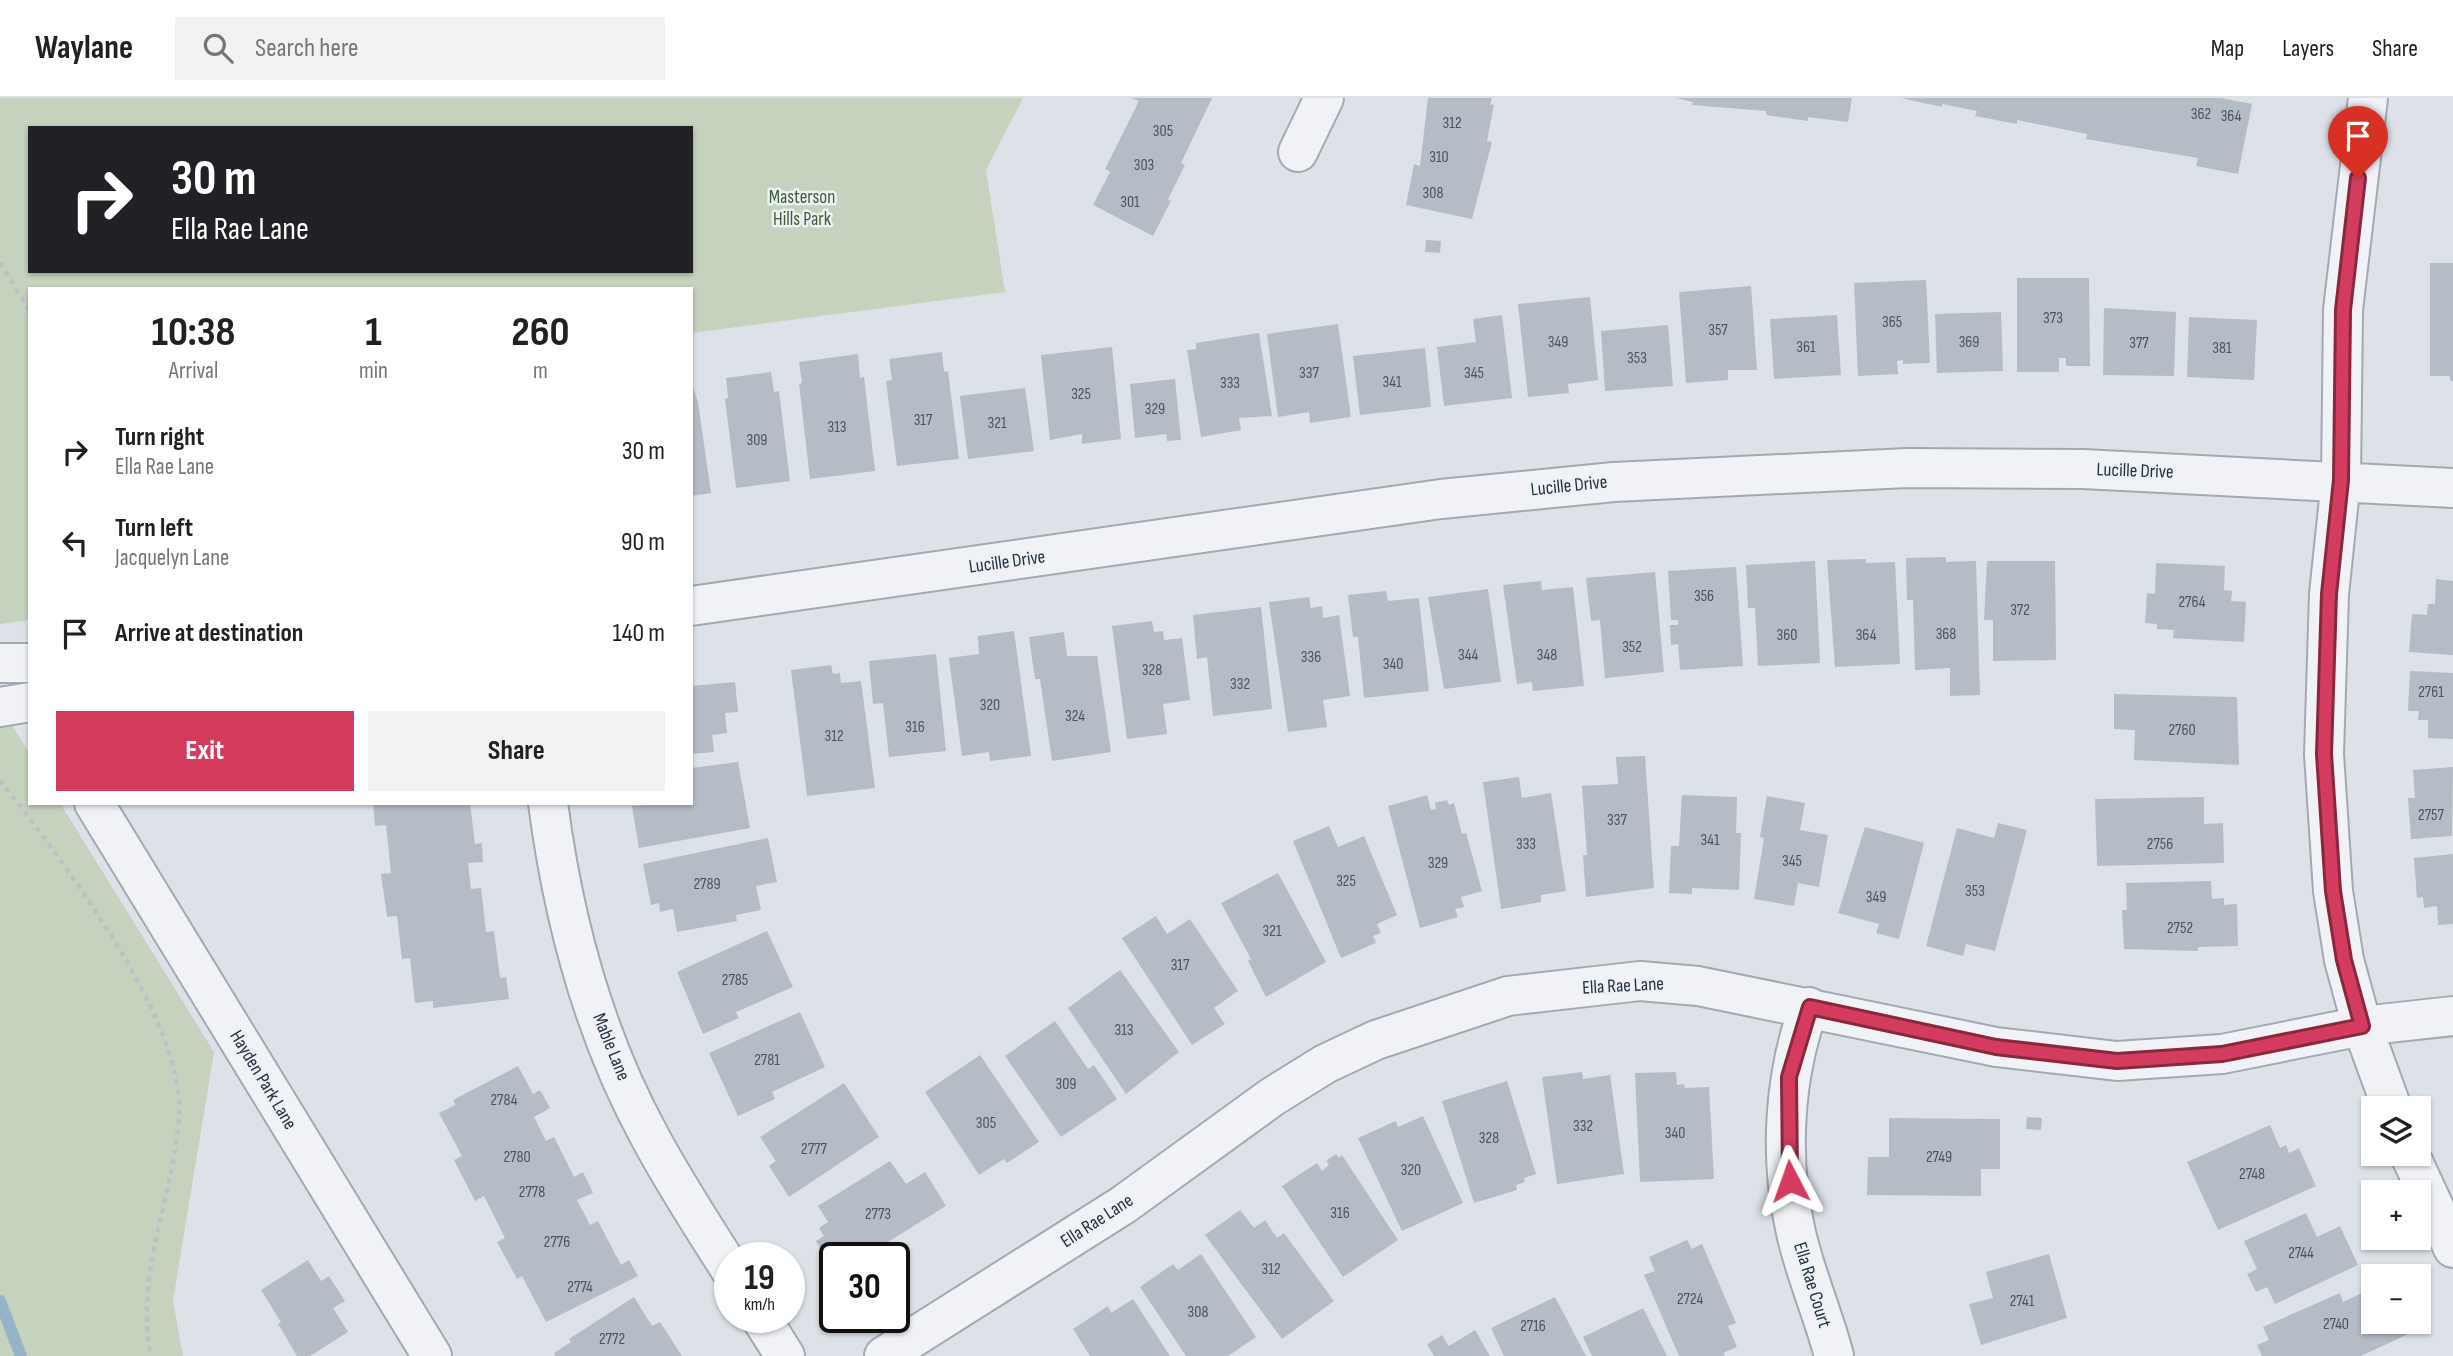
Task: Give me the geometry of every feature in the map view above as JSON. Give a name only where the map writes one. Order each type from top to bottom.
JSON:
[{"type":"street","points":[[1298,152],[1324,98]]},
{"type":"street","points":[[2368,98],[2343,310],[2341,480],[2329,594],[2325,681],[2327,825],[2333,891],[2344,960],[2362,1026],[2388,1096]]},
{"type":"street","name":"Lucille Drive","points":[[693,606],[1441,499],[1614,482],[1907,468],[2083,469],[2341,480],[2453,488]]},
{"type":"street","points":[[0,707],[28,702]]},
{"type":"street","name":"Hayden Park Lane","points":[[95,805],[432,1356]]},
{"type":"street","name":"Mable Lane","points":[[548,805],[577,954],[601,1028],[649,1135],[714,1243]]},
{"type":"street","name":"Ella Rae Lane","points":[[884,1356],[1123,1205],[1272,1097],[1325,1064],[1376,1040],[1508,996],[1640,981],[1698,986],[1996,1047],[2117,1061],[2222,1054],[2362,1026],[2453,1016]]},
{"type":"street","name":"Ella Rae Court","points":[[1810,1007],[1789,1077],[1787,1158],[1794,1227],[1834,1356]]},
{"type":"street","points":[[2415,1166],[2453,1248]]},
{"type":"street","points":[[770,1333],[785,1356]]},
{"type":"path","points":[[0,263],[28,308]]},
{"type":"path","points":[[0,780],[90,904],[148,1000],[172,1055],[180,1113],[172,1173],[151,1255],[146,1318],[151,1356]]},
{"type":"green space","name":"Masterson Hills Park","points":[[0,98],[1023,98],[986,170],[1005,292],[693,333],[693,287],[28,287],[28,620],[0,624]]},
{"type":"green space","points":[[0,724],[11,724],[28,751],[28,805],[61,805],[214,1052],[173,1301],[183,1356],[0,1356]]},
{"type":"building","points":[[1131,98],[1212,98],[1181,163],[1185,165],[1153,236],[1093,205],[1110,172],[1105,169],[1139,101]]},
{"type":"building","points":[[1428,98],[1492,98],[1490,104],[1494,105],[1487,141],[1492,142],[1472,219],[1406,205],[1414,164],[1420,166]]},
{"type":"building","points":[[1676,98],[1852,98],[1848,122],[1808,117],[1808,121],[1766,115],[1766,111],[1692,105],[1693,102]]},
{"type":"building","points":[[1901,98],[2221,98],[2252,104],[2238,174],[2196,166],[2198,158],[2086,139],[2087,134],[2017,120],[2017,124],[1975,116],[1977,111]]},
{"type":"building","points":[[1426,240],[1441,241],[1440,253],[1425,252]]},
{"type":"building","points":[[2430,263],[2453,263],[2453,381],[2450,381],[2450,376],[2430,376]]},
{"type":"building","points":[[2017,278],[2089,278],[2090,366],[2066,366],[2066,358],[2059,358],[2059,372],[2017,372]]},
{"type":"building","points":[[1926,280],[1930,363],[1903,364],[1903,360],[1897,361],[1898,374],[1858,376],[1854,283]]},
{"type":"building","points":[[1751,286],[1757,370],[1728,370],[1728,380],[1686,383],[1679,292]]},
{"type":"building","points":[[1590,297],[1598,380],[1568,384],[1569,393],[1528,397],[1518,304]]},
{"type":"building","points":[[2104,308],[2176,312],[2174,376],[2103,375]]},
{"type":"building","points":[[2001,312],[2003,371],[1937,373],[1935,314]]},
{"type":"building","points":[[1502,315],[1512,398],[1444,406],[1437,347],[1476,342],[1473,319]]},
{"type":"building","points":[[1837,315],[1841,375],[1774,379],[1770,319]]},
{"type":"building","points":[[2189,317],[2257,320],[2254,380],[2187,377]]},
{"type":"building","points":[[1338,324],[1351,417],[1310,423],[1309,412],[1278,417],[1267,334]]},
{"type":"building","points":[[1668,325],[1673,386],[1605,391],[1601,331]]},
{"type":"building","points":[[1259,333],[1272,416],[1239,418],[1241,430],[1201,437],[1187,350],[1196,349],[1196,343]]},
{"type":"building","points":[[1112,347],[1121,439],[1082,444],[1082,434],[1050,440],[1041,355]]},
{"type":"building","points":[[1425,348],[1431,407],[1360,415],[1353,356]]},
{"type":"building","points":[[942,352],[944,372],[948,371],[959,459],[897,466],[886,381],[892,380],[889,359]]},
{"type":"building","points":[[858,354],[860,378],[864,377],[875,471],[810,479],[799,362]]},
{"type":"building","points":[[771,372],[774,392],[779,391],[790,481],[736,488],[725,399],[728,398],[726,378]]},
{"type":"building","points":[[1175,379],[1181,440],[1167,441],[1166,434],[1135,438],[1130,384]]},
{"type":"building","points":[[693,387],[698,402],[711,493],[693,496]]},
{"type":"building","points":[[1025,388],[1034,451],[968,459],[960,396]]},
{"type":"building","points":[[1946,557],[1946,562],[1976,561],[1980,695],[1950,696],[1950,668],[1915,670],[1913,600],[1907,600],[1906,558]]},
{"type":"building","points":[[1866,559],[1866,563],[1895,562],[1900,664],[1835,667],[1827,560]]},
{"type":"building","points":[[1815,561],[1820,663],[1758,666],[1755,608],[1748,608],[1746,565]]},
{"type":"building","points":[[1987,561],[2055,561],[2056,660],[1993,661],[1993,620],[1984,620]]},
{"type":"building","points":[[2156,563],[2225,566],[2224,590],[2232,591],[2231,601],[2246,602],[2244,642],[2173,638],[2174,630],[2157,629],[2157,624],[2145,623],[2147,593],[2155,594]]},
{"type":"building","points":[[1736,567],[1743,666],[1680,670],[1678,644],[1671,645],[1670,625],[1678,625],[1678,620],[1671,620],[1668,571]]},
{"type":"building","points":[[1655,572],[1664,672],[1605,678],[1600,620],[1591,621],[1586,578]]},
{"type":"building","points":[[2436,579],[2453,581],[2453,655],[2409,652],[2412,614],[2427,615],[2428,604],[2435,604]]},
{"type":"building","points":[[1541,581],[1542,590],[1573,587],[1584,686],[1533,691],[1532,682],[1517,684],[1503,585]]},
{"type":"building","points":[[1488,589],[1501,682],[1444,689],[1428,597]]},
{"type":"building","points":[[1386,591],[1388,601],[1419,598],[1429,691],[1364,698],[1358,637],[1353,637],[1348,595]]},
{"type":"building","points":[[1309,597],[1311,608],[1322,606],[1323,618],[1339,615],[1350,696],[1323,700],[1327,727],[1288,732],[1269,602]]},
{"type":"building","points":[[1261,607],[1272,709],[1213,716],[1207,657],[1197,659],[1193,615]]},
{"type":"building","points":[[1152,621],[1154,632],[1163,631],[1164,640],[1182,638],[1190,700],[1163,704],[1167,734],[1127,739],[1112,626]]},
{"type":"building","points":[[1014,631],[1031,756],[990,761],[989,752],[962,756],[949,658],[979,654],[978,636]]},
{"type":"building","points":[[1064,632],[1067,656],[1097,656],[1111,752],[1052,761],[1040,679],[1035,679],[1029,637]]},
{"type":"building","points":[[936,654],[946,751],[889,757],[883,703],[873,704],[869,661]]},
{"type":"building","points":[[831,665],[833,674],[840,673],[841,683],[861,681],[875,788],[807,796],[791,670]]},
{"type":"building","points":[[2410,671],[2453,673],[2453,739],[2428,738],[2428,720],[2418,720],[2419,711],[2408,711]]},
{"type":"building","points":[[735,682],[738,712],[725,713],[727,733],[712,735],[714,752],[693,754],[693,686]]},
{"type":"building","points":[[2114,694],[2237,697],[2239,765],[2134,760],[2135,730],[2114,729]]},
{"type":"building","points":[[1645,756],[1654,888],[1586,897],[1583,855],[1587,855],[1582,786],[1618,784],[1616,757]]},
{"type":"building","points":[[738,762],[750,828],[639,848],[632,806],[693,805],[693,768]]},
{"type":"building","points":[[2453,767],[2452,836],[2411,839],[2408,798],[2415,798],[2413,770]]},
{"type":"building","points":[[1519,777],[1522,798],[1551,793],[1566,891],[1541,895],[1541,902],[1501,909],[1483,782]]},
{"type":"building","points":[[1427,795],[1431,810],[1436,809],[1435,803],[1447,800],[1449,805],[1454,803],[1462,834],[1466,833],[1482,891],[1461,897],[1464,907],[1455,909],[1458,917],[1420,928],[1388,806]]},
{"type":"building","points":[[1682,795],[1737,797],[1736,833],[1741,833],[1739,890],[1692,888],[1692,894],[1669,893],[1671,846],[1679,846]]},
{"type":"building","points":[[1767,796],[1805,803],[1800,830],[1828,835],[1819,887],[1798,883],[1794,906],[1754,899],[1764,838],[1760,837]]},
{"type":"building","points":[[2204,797],[2204,824],[2223,823],[2224,863],[2097,866],[2095,799]]},
{"type":"building","points":[[373,805],[470,805],[475,844],[482,843],[483,862],[468,863],[471,889],[481,888],[486,932],[494,931],[500,978],[506,977],[509,999],[433,1008],[433,1001],[415,1003],[410,958],[402,959],[397,916],[387,917],[381,874],[391,873],[386,825],[375,826]]},
{"type":"building","points":[[1998,823],[2027,830],[1995,951],[1966,944],[1963,956],[1926,946],[1957,828],[1994,838]]},
{"type":"building","points":[[1329,826],[1338,847],[1364,836],[1397,915],[1377,924],[1381,933],[1373,936],[1376,943],[1341,958],[1293,841]]},
{"type":"building","points":[[1865,827],[1924,843],[1899,939],[1876,933],[1879,924],[1838,913]]},
{"type":"building","points":[[768,838],[777,882],[756,886],[761,910],[736,915],[737,921],[677,932],[673,909],[660,912],[659,903],[651,905],[643,864]]},
{"type":"building","points":[[2453,854],[2453,924],[2438,925],[2437,906],[2424,908],[2423,897],[2417,898],[2414,858]]},
{"type":"building","points":[[1278,873],[1326,962],[1266,997],[1248,961],[1251,959],[1221,903]]},
{"type":"building","points":[[2211,881],[2212,899],[2224,898],[2224,905],[2237,904],[2238,946],[2198,947],[2198,951],[2124,949],[2122,910],[2127,910],[2126,883]]},
{"type":"building","points":[[1156,916],[1167,934],[1190,919],[1238,991],[1214,1008],[1225,1024],[1192,1045],[1122,938]]},
{"type":"building","points":[[767,931],[793,987],[736,1012],[739,1018],[703,1034],[677,972]]},
{"type":"building","points":[[1120,970],[1179,1052],[1126,1094],[1068,1008]]},
{"type":"building","points":[[800,1012],[825,1067],[772,1092],[775,1099],[738,1116],[709,1053]]},
{"type":"building","points":[[1055,1021],[1088,1069],[1094,1065],[1117,1099],[1061,1137],[1005,1056]]},
{"type":"building","points":[[980,1055],[1039,1142],[1007,1163],[1004,1159],[979,1175],[925,1092]]},
{"type":"building","points":[[518,1066],[533,1094],[540,1090],[550,1108],[534,1117],[546,1141],[554,1137],[574,1177],[583,1172],[593,1193],[577,1200],[590,1225],[598,1221],[621,1265],[629,1260],[638,1276],[546,1322],[522,1276],[517,1279],[497,1242],[505,1238],[484,1196],[475,1201],[454,1160],[462,1156],[439,1113],[455,1105],[453,1100]]},
{"type":"building","points":[[1582,1072],[1583,1079],[1610,1075],[1624,1174],[1557,1184],[1542,1077]]},
{"type":"building","points":[[1676,1072],[1677,1085],[1684,1084],[1685,1088],[1709,1087],[1714,1179],[1640,1182],[1635,1073]]},
{"type":"building","points":[[1507,1081],[1536,1174],[1524,1178],[1525,1182],[1516,1185],[1517,1190],[1474,1203],[1442,1101]]},
{"type":"building","points":[[844,1083],[879,1137],[789,1197],[769,1166],[776,1161],[760,1137]]},
{"type":"building","points":[[1423,1116],[1463,1203],[1402,1231],[1358,1138],[1396,1121],[1398,1127]]},
{"type":"building","points":[[2027,1117],[2042,1118],[2041,1130],[2026,1129]]},
{"type":"building","points":[[1889,1118],[2000,1119],[2000,1169],[1981,1169],[1981,1196],[1867,1195],[1868,1157],[1889,1157]]},
{"type":"building","points":[[2270,1125],[2280,1148],[2286,1145],[2289,1153],[2299,1148],[2316,1186],[2218,1230],[2187,1162]]},
{"type":"building","points":[[1336,1154],[1339,1158],[1342,1155],[1398,1240],[1343,1277],[1282,1186],[1317,1163],[1322,1171],[1329,1165],[1326,1161]]},
{"type":"building","points":[[890,1161],[906,1184],[925,1172],[946,1206],[888,1242],[819,1242],[819,1246],[816,1241],[824,1236],[819,1228],[828,1222],[818,1206]]},
{"type":"building","points":[[1240,1210],[1254,1228],[1265,1220],[1277,1238],[1284,1233],[1334,1301],[1282,1339],[1205,1235]]},
{"type":"building","points":[[2306,1213],[2317,1237],[2340,1226],[2358,1265],[2275,1304],[2267,1287],[2256,1292],[2247,1274],[2257,1269],[2244,1241]]},
{"type":"building","points":[[1687,1240],[1692,1249],[1702,1244],[1736,1323],[1728,1326],[1737,1347],[1723,1353],[1725,1356],[1679,1356],[1644,1275],[1655,1271],[1649,1257]]},
{"type":"building","points":[[1201,1254],[1256,1337],[1228,1356],[1186,1356],[1140,1287],[1173,1264],[1178,1270]]},
{"type":"building","points":[[2049,1254],[2067,1318],[1981,1345],[1969,1304],[1993,1298],[1986,1272]]},
{"type":"building","points":[[308,1260],[321,1281],[329,1276],[345,1301],[333,1308],[348,1332],[310,1356],[297,1356],[278,1324],[281,1322],[261,1290]]},
{"type":"building","points":[[2340,1293],[2343,1302],[2361,1293],[2361,1334],[2406,1335],[2361,1356],[2262,1356],[2257,1345],[2269,1340],[2263,1327]]},
{"type":"building","points":[[634,1297],[652,1326],[660,1322],[682,1356],[555,1356],[554,1353],[571,1342],[569,1339]]},
{"type":"building","points":[[1555,1297],[1586,1356],[1504,1356],[1491,1328]]},
{"type":"building","points":[[1133,1299],[1170,1356],[1090,1356],[1073,1329],[1108,1306],[1111,1313]]},
{"type":"building","points":[[1643,1308],[1667,1356],[1592,1356],[1583,1337]]},
{"type":"building","points":[[1475,1330],[1490,1356],[1434,1356],[1427,1344],[1442,1335],[1449,1346]]},
{"type":"waterway","points":[[0,1301],[21,1356]]},
{"type":"route","points":[[1790,1181],[1787,1158],[1789,1077],[1799,1035],[1810,1007],[1996,1047],[2117,1061],[2222,1054],[2362,1026],[2344,960],[2333,891],[2324,754],[2329,594],[2341,480],[2343,310],[2358,178]]}]
